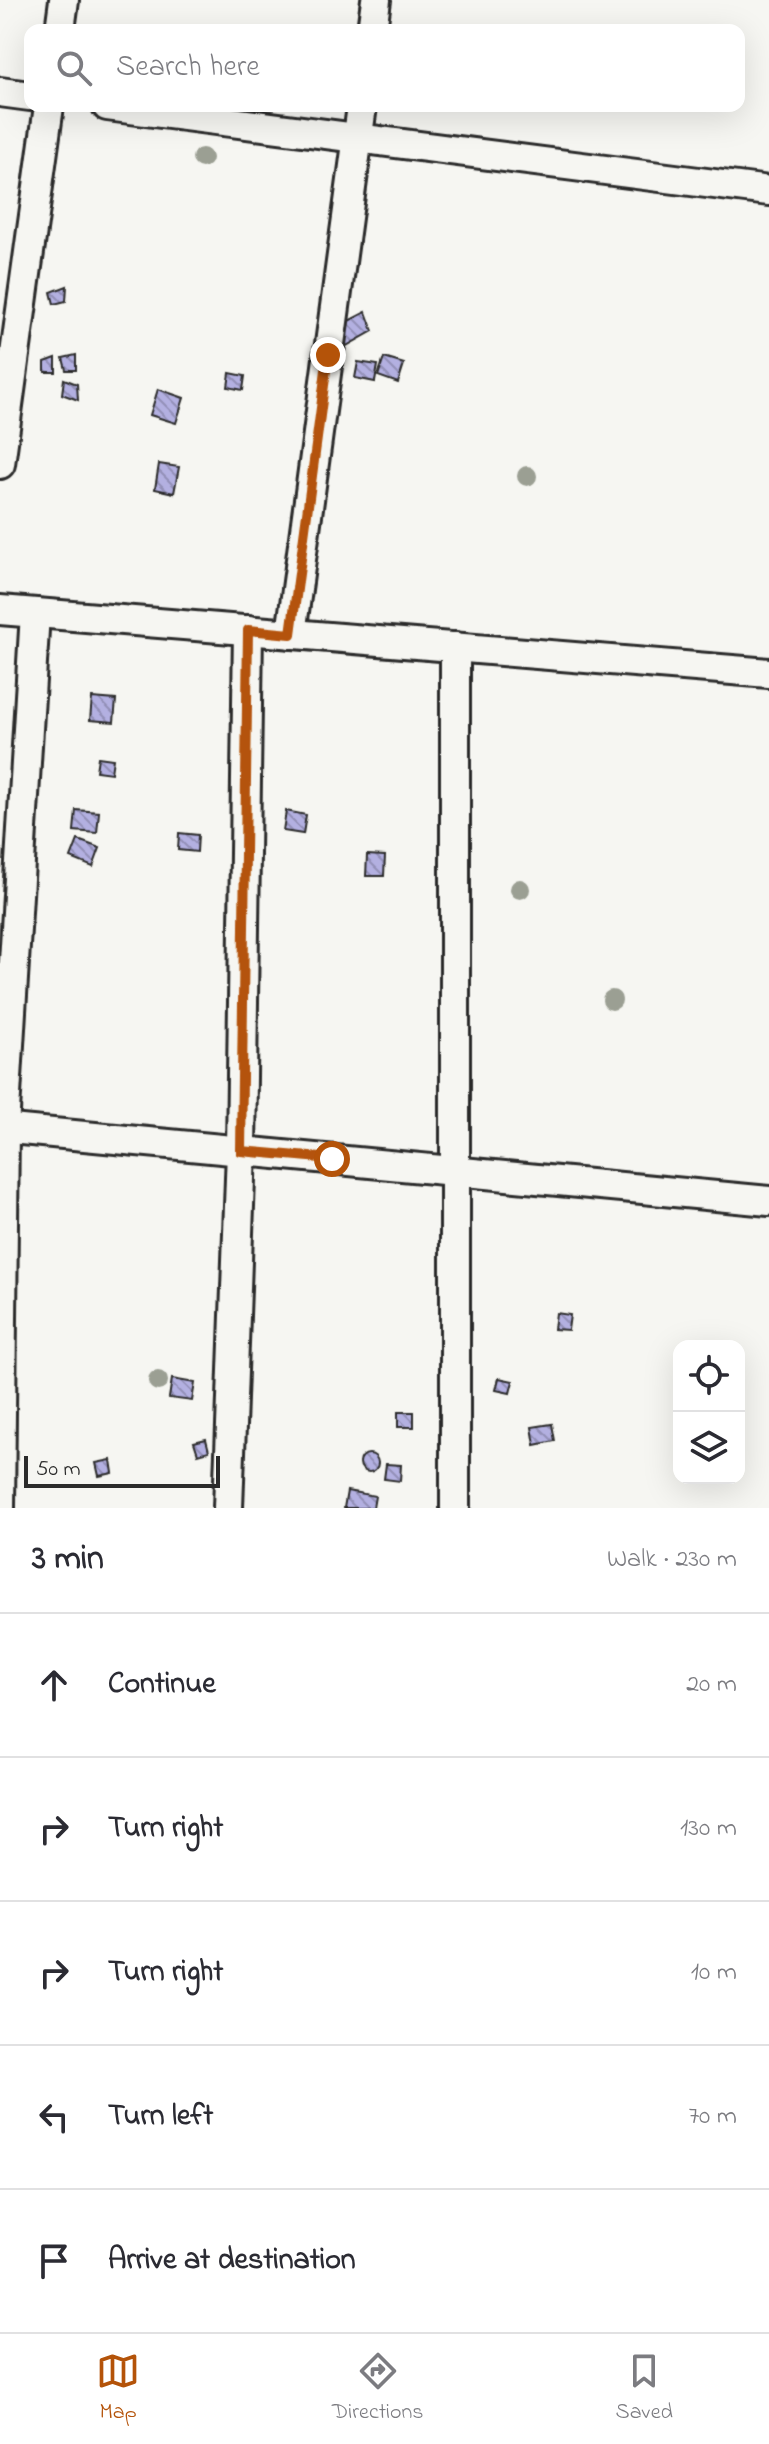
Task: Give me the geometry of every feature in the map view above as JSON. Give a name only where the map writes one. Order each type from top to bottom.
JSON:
[{"type":"street","points":[[61,24],[64,0]]},
{"type":"street","points":[[373,24],[376,0]]},
{"type":"street","points":[[0,92],[24,95]]},
{"type":"street","points":[[0,464],[48,112]]},
{"type":"street","points":[[154,112],[769,191]]},
{"type":"street","points":[[291,634],[361,112]]},
{"type":"street","points":[[0,610],[769,673]]},
{"type":"street","points":[[0,1508],[2,1128],[35,613]]},
{"type":"street","points":[[228,1508],[241,1151],[248,630]]},
{"type":"street","points":[[455,647],[455,1508]]},
{"type":"street","points":[[2,1128],[769,1201]]},
{"type":"building","points":[[67,286],[66,301],[54,304],[51,292]]},
{"type":"building","points":[[366,312],[373,331],[341,349],[333,329]]},
{"type":"building","points":[[76,355],[76,370],[66,370],[63,358]]},
{"type":"building","points":[[56,358],[56,372],[45,372],[45,362]]},
{"type":"building","points":[[384,358],[404,364],[398,383],[378,376]]},
{"type":"building","points":[[358,362],[378,365],[375,382],[355,378]]},
{"type":"building","points":[[230,373],[245,376],[243,390],[228,387]]},
{"type":"building","points":[[64,379],[77,384],[78,400],[62,394]]},
{"type":"building","points":[[158,389],[184,398],[176,423],[150,415]]},
{"type":"building","points":[[159,464],[179,467],[174,493],[155,489]]},
{"type":"building","points":[[92,698],[116,700],[114,722],[90,720]]},
{"type":"building","points":[[98,757],[113,759],[111,773],[96,771]]},
{"type":"building","points":[[76,810],[99,812],[97,833],[74,831]]},
{"type":"building","points":[[286,811],[306,815],[303,834],[283,831]]},
{"type":"building","points":[[179,833],[198,835],[197,852],[178,850]]},
{"type":"building","points":[[78,840],[100,848],[93,867],[71,858]]},
{"type":"building","points":[[367,855],[385,856],[384,876],[366,876]]},
{"type":"building","points":[[556,1313],[570,1315],[568,1330],[554,1329]]},
{"type":"building","points":[[499,1378],[513,1381],[510,1393],[496,1390]]},
{"type":"building","points":[[172,1379],[195,1383],[192,1401],[169,1398]]},
{"type":"building","points":[[398,1412],[414,1412],[414,1427],[398,1427]]},
{"type":"building","points":[[552,1424],[555,1441],[535,1445],[532,1427]]},
{"type":"building","points":[[206,1439],[209,1451],[198,1454],[194,1442]]},
{"type":"building","points":[[369,1454],[378,1463],[369,1472],[360,1463]]},
{"type":"building","points":[[111,1460],[113,1473],[99,1476],[96,1463]]},
{"type":"building","points":[[386,1464],[401,1465],[400,1481],[384,1479]]},
{"type":"building","points":[[347,1491],[375,1496],[373,1508],[344,1508]]},
{"type":"route","points":[[328,355],[291,634],[248,630],[241,1151],[332,1159]]}]
